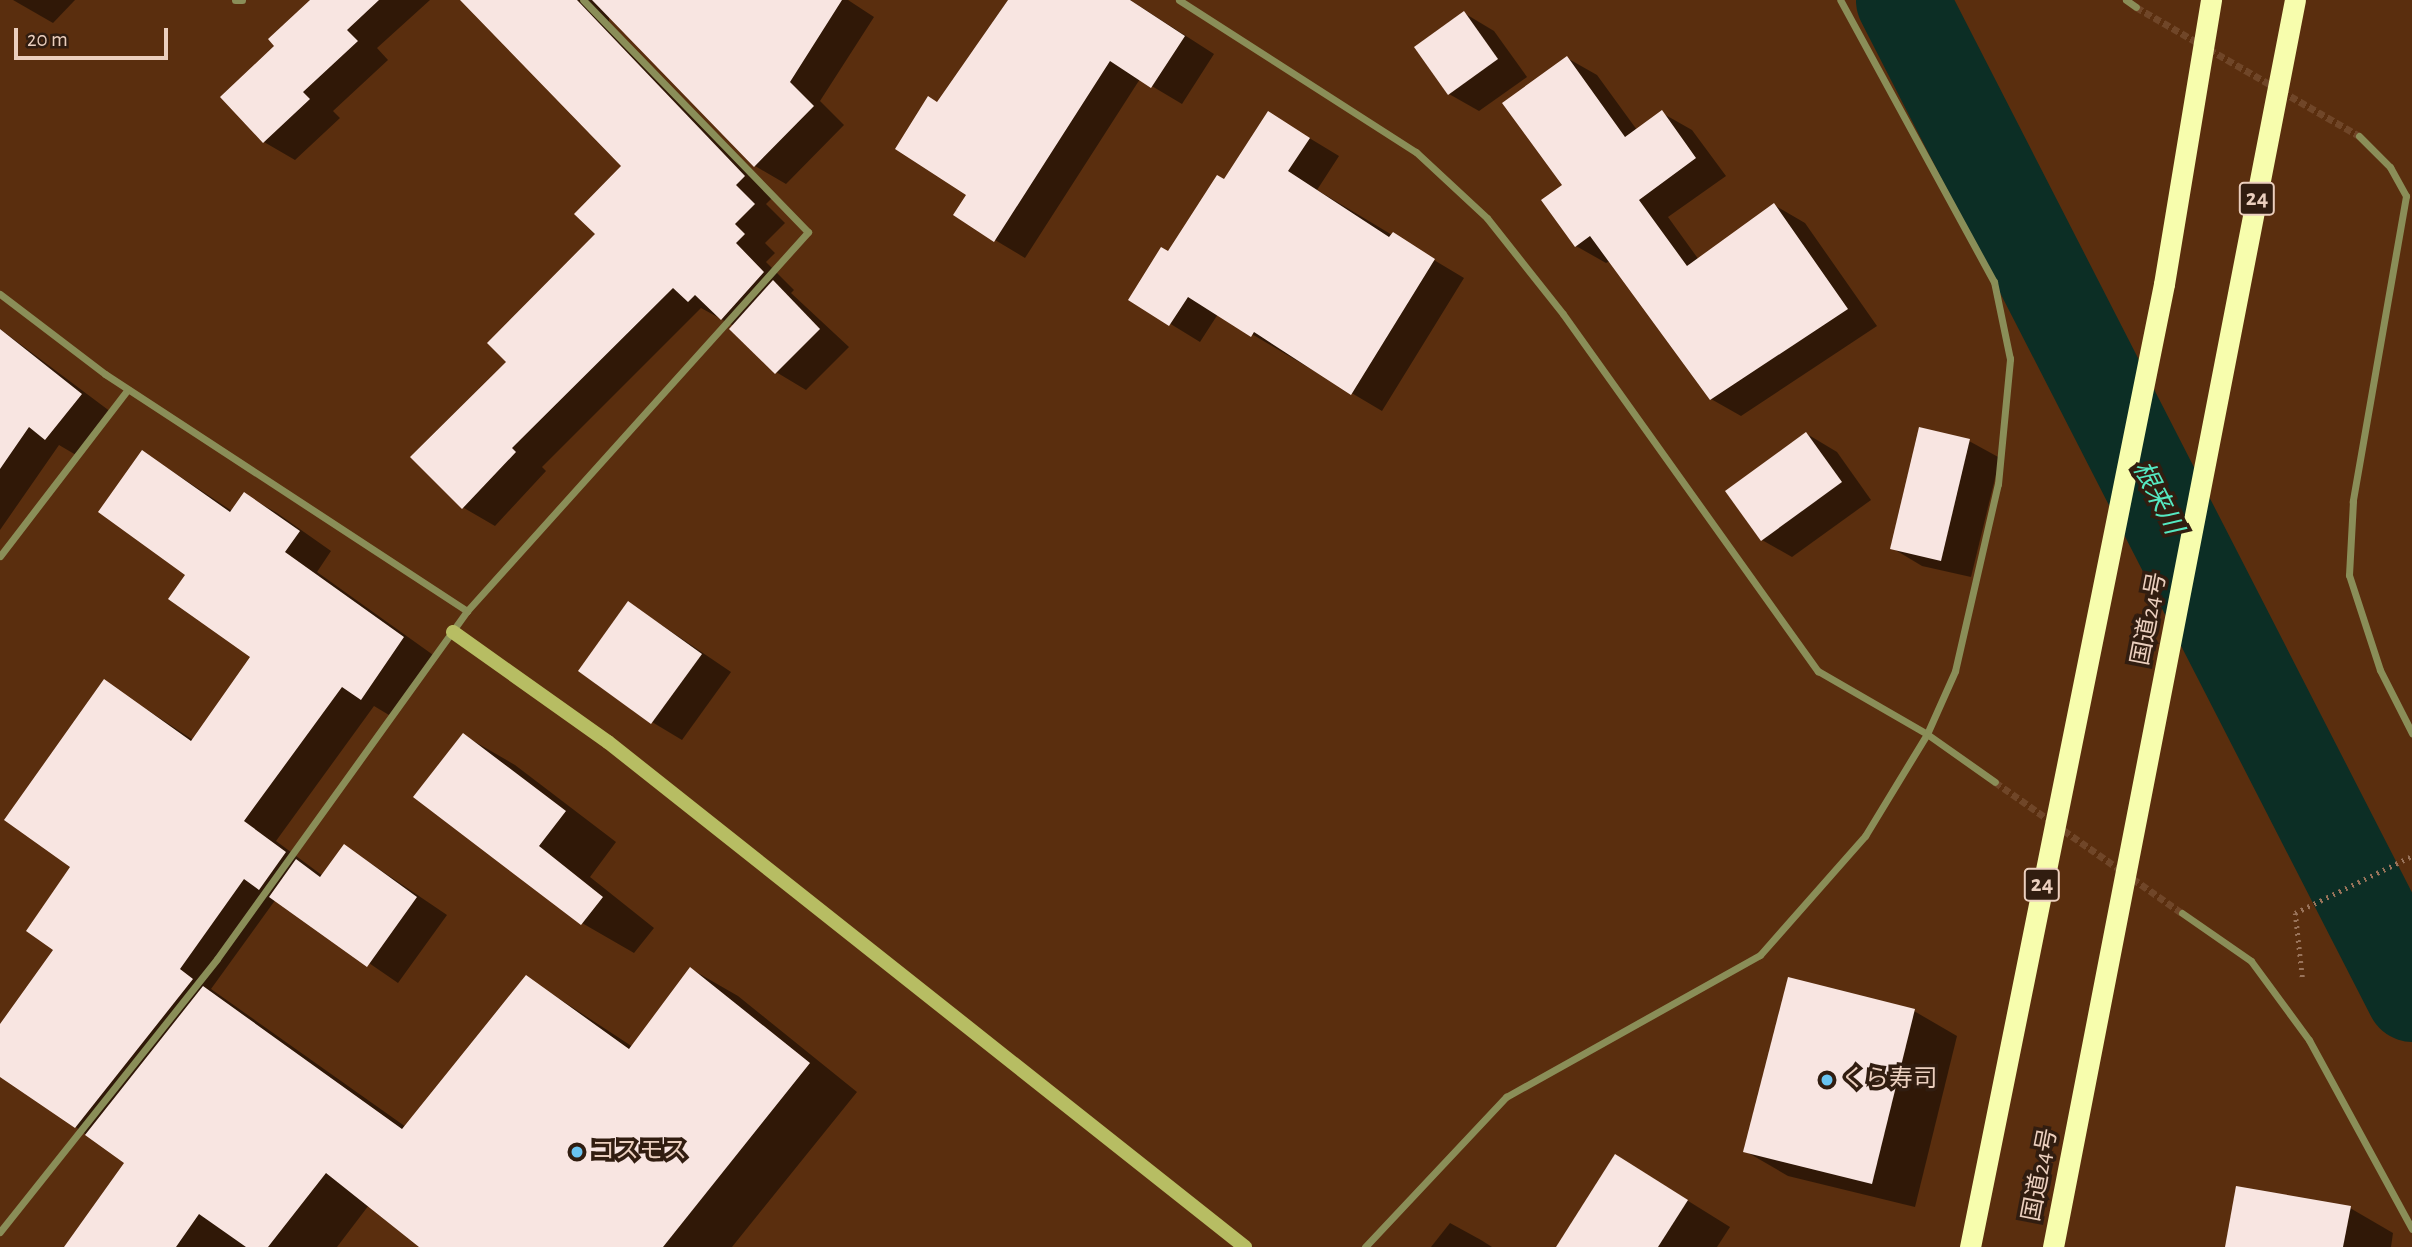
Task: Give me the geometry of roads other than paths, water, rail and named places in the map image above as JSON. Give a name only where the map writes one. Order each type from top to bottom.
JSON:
[{"type":"highway","name":"24","points":[[1970,1247],[2164,284],[2211,0]]},
{"type":"highway","name":"国道24号","points":[[2053,1247],[2295,0]]},
{"type":"street","points":[[235,0],[242,0]]},
{"type":"street","points":[[0,1232],[217,959],[467,611],[808,232],[583,0]]},
{"type":"street","points":[[1179,0],[1416,152],[1487,218],[1563,314],[1818,671],[1927,734],[1995,782]]},
{"type":"street","points":[[1366,1247],[1506,1097],[1760,955],[1865,836],[1927,734],[1955,671],[1998,484],[2010,359],[1994,282],[1840,0]]},
{"type":"street","points":[[2126,0],[2136,7]]},
{"type":"street","points":[[2358,136],[2390,167],[2406,196],[2353,501],[2348,575],[2380,670],[2412,733]]},
{"type":"street","points":[[0,293],[128,389],[467,611]]},
{"type":"street","points":[[0,556],[128,389]]},
{"type":"street","points":[[453,632],[608,742],[1245,1247]]},
{"type":"street","points":[[2182,913],[2251,961],[2309,1040],[2412,1229]]},
{"type":"waterway","name":"根来川","points":[[1902,0],[2412,995]]},
{"type":"tunnel","points":[[2136,7],[2359,136]]},
{"type":"tunnel","points":[[1995,782],[2182,913]]},
{"type":"place","name":"くら寿司","points":[[1827,1080]]},
{"type":"place","name":"コスモス","points":[[577,1152]]}]
